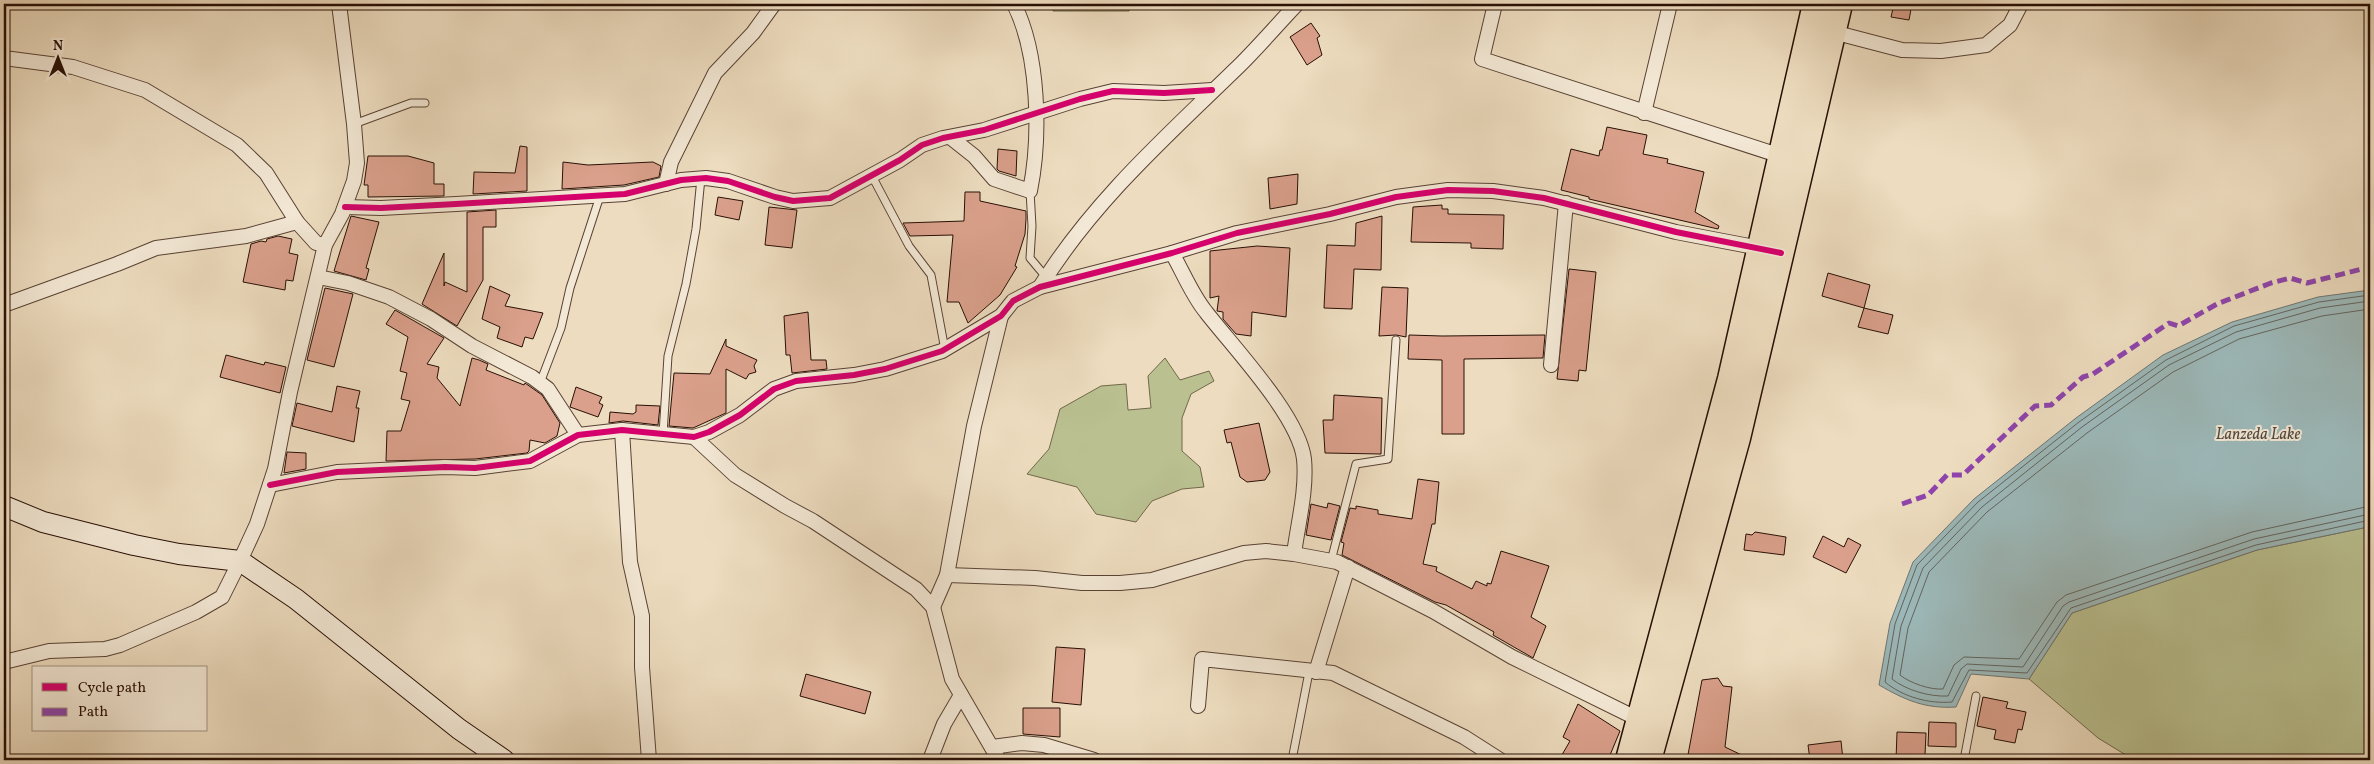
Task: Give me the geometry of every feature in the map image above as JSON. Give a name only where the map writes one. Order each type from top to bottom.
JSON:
[{"type":"highway","points":[[1648,760],[1737,438],[1771,250],[1792,160],[1816,4]]},
{"type":"highway","points":[[1792,160],[1833,32],[1839,4]]},
{"type":"highway","points":[[1629,760],[1731,379],[1771,250]]},
{"type":"street","points":[[4,662],[48,651],[104,649],[120,646],[196,612],[222,596],[240,561],[257,524],[275,469],[324,245],[345,207],[354,181],[357,163],[354,124],[339,4]]},
{"type":"street","points":[[666,184],[671,162],[715,73],[753,33],[774,4]]},
{"type":"street","points":[[950,137],[974,156],[994,179],[1030,191],[1036,164],[1038,112],[1029,54],[1020,16],[1014,4]]},
{"type":"street","points":[[1043,282],[1061,252],[1116,186],[1240,64],[1297,4]]},
{"type":"street","points":[[1494,4],[1482,59],[1792,160]]},
{"type":"street","points":[[1644,113],[1670,4]]},
{"type":"street","points":[[1833,32],[1902,50],[1941,51],[1986,45],[2010,25],[2020,4]]},
{"type":"street","points":[[4,58],[73,67],[145,90],[237,145],[266,173],[296,222],[316,243],[324,245]]},
{"type":"street","points":[[345,207],[390,207],[625,194],[701,178],[728,181],[775,197],[794,201],[812,201],[830,198],[872,176],[922,145],[984,130],[1038,112],[1113,91],[1164,93],[1212,90]]},
{"type":"street","points":[[270,485],[337,472],[445,467],[476,468],[530,461],[578,435],[622,430],[694,437],[710,432],[740,415],[774,389],[796,381],[854,375],[885,369],[945,350],[1001,316],[1013,301],[1043,282],[1172,252],[1237,233],[1330,214],[1396,197],[1448,190],[1493,191],[1566,203],[1676,232],[1771,250]]},
{"type":"street","points":[[1551,365],[1566,203]]},
{"type":"street","points":[[4,305],[156,248],[246,236],[296,222]]},
{"type":"street","points":[[1172,252],[1204,310],[1236,348],[1294,429],[1304,459],[1303,490],[1294,554]]},
{"type":"street","points":[[318,277],[348,282],[389,297],[431,319],[472,346],[532,376],[548,389],[578,435]]},
{"type":"street","points":[[933,607],[947,575],[974,426],[1001,316]]},
{"type":"street","points":[[622,430],[630,562],[642,616],[642,667],[649,760]]},
{"type":"street","points":[[694,437],[735,475],[813,521],[916,589],[933,607],[952,679],[999,760]]},
{"type":"street","points":[[4,506],[43,522],[110,540],[179,554],[240,561],[296,599],[459,729],[504,760]]},
{"type":"street","points":[[947,575],[1035,578],[1082,583],[1120,583],[1152,580],[1244,553],[1266,551],[1331,561],[1348,567],[1433,611],[1512,657],[1640,720]]},
{"type":"street","points":[[1313,672],[1348,567]]},
{"type":"street","points":[[1198,706],[1202,659],[1333,673],[1386,697],[1464,737],[1500,760]]},
{"type":"street","points":[[930,760],[944,724],[961,695]]},
{"type":"street","points":[[992,748],[1022,743],[1044,745],[1094,760]]},
{"type":"lane","points":[[354,124],[411,103],[425,102]]},
{"type":"lane","points":[[872,176],[909,246],[931,275],[945,350]]},
{"type":"lane","points":[[663,435],[668,356],[686,284],[696,229],[701,178]]},
{"type":"lane","points":[[1030,191],[1032,226],[1030,258],[1043,282]]},
{"type":"lane","points":[[540,383],[561,328],[570,288],[601,195]]},
{"type":"lane","points":[[1331,561],[1356,464],[1388,459],[1396,340]]},
{"type":"lane","points":[[1292,760],[1313,672]]},
{"type":"lane","points":[[1964,760],[1976,696]]},
{"type":"green space","points":[[1052,4],[1130,4],[1129,11],[1053,11]]},
{"type":"green space","points":[[1165,358],[1180,380],[1209,371],[1214,381],[1191,394],[1182,418],[1182,451],[1200,467],[1204,487],[1182,489],[1152,501],[1136,522],[1096,514],[1077,487],[1027,474],[1049,449],[1060,409],[1101,386],[1126,384],[1128,410],[1151,408],[1148,376]]},
{"type":"green space","points":[[2370,524],[2370,760],[2134,760],[2098,738],[2029,679],[2072,613],[2257,550],[2363,528]]},
{"type":"water","name":"Lanzeda Lake","points":[[2370,290],[2370,524],[2363,528],[2257,550],[2072,613],[2029,679],[1971,674],[1956,707],[1925,705],[1898,695],[1879,685],[1890,623],[1913,562],[1974,499],[2076,418],[2163,355],[2232,322],[2318,297]]},
{"type":"building","points":[[1894,4],[1912,4],[1909,20],[1891,17]]},
{"type":"building","points":[[1311,23],[1320,36],[1317,38],[1322,55],[1307,65],[1290,37]]},
{"type":"building","points":[[1607,127],[1647,135],[1643,154],[1668,159],[1667,163],[1704,172],[1695,212],[1719,226],[1718,229],[1589,199],[1589,197],[1561,190],[1571,149],[1599,156]]},
{"type":"building","points":[[520,146],[527,147],[527,191],[473,194],[474,172],[515,173]]},
{"type":"building","points":[[998,149],[1017,151],[1016,176],[997,169]]},
{"type":"building","points":[[368,156],[408,156],[434,163],[434,184],[444,184],[444,196],[368,197],[368,185],[364,185]]},
{"type":"building","points":[[563,162],[588,165],[653,162],[661,166],[659,177],[624,185],[562,189]]},
{"type":"building","points":[[1298,174],[1297,204],[1270,209],[1268,178]]},
{"type":"building","points":[[965,192],[980,192],[980,201],[1026,211],[1025,234],[1015,266],[1017,267],[1000,295],[968,323],[959,302],[947,302],[953,235],[910,236],[903,223],[964,221]]},
{"type":"building","points":[[718,197],[743,201],[739,220],[715,215]]},
{"type":"building","points":[[1442,205],[1442,209],[1448,209],[1448,214],[1504,215],[1503,249],[1471,248],[1471,243],[1411,242],[1413,207]]},
{"type":"building","points":[[769,207],[797,210],[792,248],[765,245]]},
{"type":"building","points":[[496,210],[496,227],[483,227],[483,280],[457,326],[422,304],[444,253],[444,286],[445,282],[467,292],[467,212]]},
{"type":"building","points":[[351,216],[379,222],[366,268],[369,269],[366,280],[334,271]]},
{"type":"building","points":[[1382,216],[1381,270],[1354,269],[1352,309],[1324,308],[1327,245],[1355,246],[1356,223]]},
{"type":"building","points":[[278,236],[292,239],[289,253],[298,255],[293,281],[286,280],[285,290],[243,282],[251,244],[261,241],[266,242],[267,239]]},
{"type":"building","points":[[1257,246],[1290,248],[1286,317],[1252,312],[1251,336],[1236,334],[1223,319],[1223,312],[1217,311],[1219,296],[1210,298],[1210,251]]},
{"type":"building","points":[[1569,269],[1596,272],[1586,371],[1579,370],[1578,381],[1557,379]]},
{"type":"building","points":[[1828,273],[1870,285],[1864,308],[1822,296]]},
{"type":"building","points":[[490,286],[510,295],[505,306],[543,313],[533,339],[525,337],[522,347],[497,338],[500,327],[482,319]]},
{"type":"building","points":[[1382,287],[1408,288],[1406,337],[1396,335],[1379,336]]},
{"type":"building","points":[[325,288],[353,294],[334,367],[307,360]]},
{"type":"building","points":[[1864,308],[1893,315],[1888,334],[1858,327]]},
{"type":"building","points":[[395,310],[444,338],[427,364],[439,367],[437,378],[460,406],[472,358],[479,360],[488,364],[486,370],[524,385],[525,383],[542,395],[560,423],[557,436],[545,443],[530,440],[527,453],[475,459],[386,461],[387,431],[401,431],[410,401],[401,399],[407,373],[400,371],[408,337],[386,324]]},
{"type":"building","points":[[808,312],[811,360],[826,360],[827,369],[792,373],[790,355],[786,355],[784,316]]},
{"type":"building","points":[[1409,335],[1545,335],[1543,358],[1464,359],[1464,434],[1442,434],[1442,360],[1408,359]]},
{"type":"building","points":[[726,339],[726,346],[757,360],[754,366],[756,372],[749,374],[746,379],[726,369],[726,413],[693,428],[669,426],[674,373],[710,374]]},
{"type":"building","points":[[226,355],[264,365],[265,362],[286,367],[280,393],[220,377]]},
{"type":"building","points":[[337,386],[360,391],[356,408],[359,408],[354,442],[292,426],[297,403],[332,412]]},
{"type":"building","points":[[576,387],[602,397],[599,403],[603,405],[598,417],[570,407]]},
{"type":"building","points":[[1334,395],[1382,398],[1381,454],[1325,453],[1323,420],[1333,420]]},
{"type":"building","points":[[636,405],[660,406],[658,425],[623,421],[609,423],[610,412],[633,414],[636,412]]},
{"type":"building","points":[[1259,423],[1270,472],[1265,480],[1247,482],[1240,477],[1231,442],[1227,443],[1224,430]]},
{"type":"building","points":[[287,452],[306,453],[306,469],[284,473]]},
{"type":"building","points":[[1418,479],[1439,482],[1435,524],[1432,524],[1423,564],[1437,567],[1436,571],[1472,589],[1476,581],[1487,586],[1487,583],[1491,584],[1501,551],[1549,566],[1531,617],[1546,626],[1533,658],[1493,635],[1494,632],[1446,605],[1435,602],[1342,555],[1344,543],[1341,542],[1350,508],[1356,509],[1356,506],[1378,510],[1378,514],[1412,519]]},
{"type":"building","points":[[1328,503],[1340,506],[1331,540],[1306,535],[1311,504],[1327,508]]},
{"type":"building","points":[[1755,532],[1786,537],[1784,555],[1744,550],[1746,534],[1752,535]]},
{"type":"building","points":[[1823,536],[1844,547],[1848,538],[1861,545],[1846,573],[1813,557]]},
{"type":"building","points":[[1056,647],[1085,649],[1081,705],[1052,702]]},
{"type":"building","points":[[806,674],[871,692],[865,714],[800,696]]},
{"type":"building","points":[[1718,678],[1723,686],[1732,687],[1725,747],[1752,760],[1687,760],[1702,680]]},
{"type":"building","points":[[1983,697],[2008,702],[2006,708],[2026,712],[2022,730],[2018,729],[2015,743],[1994,739],[1996,730],[1977,726]]},
{"type":"building","points":[[1578,704],[1620,731],[1608,760],[1559,760],[1570,741],[1563,737]]},
{"type":"building","points":[[1023,708],[1060,708],[1060,737],[1023,734]]},
{"type":"building","points":[[1929,722],[1956,723],[1956,747],[1928,746]]},
{"type":"building","points":[[1897,732],[1926,733],[1925,755],[1921,755],[1921,760],[1896,760]]},
{"type":"building","points":[[1841,741],[1843,760],[1810,760],[1808,745]]},
{"type":"marked path","points":[[1902,504],[1928,495],[1947,475],[1963,475],[2035,406],[2051,405],[2083,377],[2093,374],[2169,323],[2178,326],[2217,304],[2271,283],[2290,278],[2307,283],[2370,267]]},
{"type":"cycle path","points":[[345,207],[381,208],[625,194],[681,180],[706,178],[728,181],[793,201],[830,198],[900,160],[922,145],[943,138],[984,130],[1080,99],[1113,91],[1164,93],[1212,90]]},
{"type":"cycle path","points":[[270,485],[337,472],[445,467],[475,468],[530,461],[578,435],[622,430],[694,437],[709,432],[740,415],[774,389],[796,381],[854,375],[885,369],[942,351],[1001,316],[1013,301],[1040,287],[1172,253],[1237,233],[1330,214],[1396,197],[1448,190],[1493,191],[1544,198],[1676,232],[1781,253]]}]
